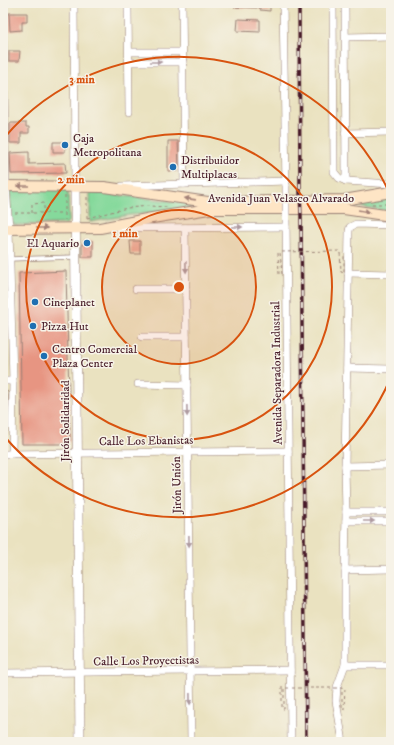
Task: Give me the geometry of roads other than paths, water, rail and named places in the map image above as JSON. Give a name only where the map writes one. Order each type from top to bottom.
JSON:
[{"type":"main road","name":"Avenida Juan Velasco Alvarado","points":[[5,186],[104,187],[208,202],[344,200],[391,192]]},
{"type":"main road","name":"Avenida Juan Velasco Alvarado","points":[[6,229],[100,228],[208,209],[344,209],[391,216]]},
{"type":"street","name":"Jirón Solidaridad","points":[[74,3],[70,186],[76,228],[80,742]]},
{"type":"street","points":[[182,3],[184,184]]},
{"type":"street","name":"Avenida Separadora Industrial","points":[[279,4],[286,184],[291,742]]},
{"type":"street","points":[[339,4],[346,37],[346,181],[339,178],[334,172],[339,4]]},
{"type":"street","points":[[128,8],[129,112]]},
{"type":"street","points":[[346,37],[391,36]]},
{"type":"street","points":[[3,38],[6,229],[10,259],[7,272],[13,381],[12,454]]},
{"type":"street","points":[[129,52],[182,52]]},
{"type":"street","points":[[129,62],[182,62]]},
{"type":"street","points":[[345,133],[391,132]]},
{"type":"street","name":"Avenida Juan Velasco Alvarado","points":[[346,181],[391,184]]},
{"type":"street","name":"Avenida Juan Velasco Alvarado","points":[[104,187],[184,184],[286,184]]},
{"type":"street","points":[[343,742],[336,701],[337,687],[345,665],[345,466],[348,233],[350,226],[356,224],[391,224]]},
{"type":"street","name":"Avenida Juan Velasco Alvarado","points":[[100,228],[286,227]]},
{"type":"street","name":"Jirón Unión","points":[[185,228],[191,742]]},
{"type":"street","points":[[348,273],[391,274]]},
{"type":"street","points":[[136,289],[186,290]]},
{"type":"street","points":[[142,337],[186,337]]},
{"type":"street","points":[[347,368],[391,369]]},
{"type":"street","points":[[3,382],[13,381]]},
{"type":"street","points":[[138,384],[187,385]]},
{"type":"street","name":"Calle Los Ebanistas","points":[[3,454],[288,451]]},
{"type":"street","points":[[345,466],[391,465]]},
{"type":"street","points":[[346,512],[391,512]]},
{"type":"street","points":[[346,521],[391,521]]},
{"type":"street","points":[[345,570],[391,570]]},
{"type":"street","points":[[345,665],[391,665]]},
{"type":"street","name":"Calle Los Proyectistas","points":[[3,674],[290,670]]},
{"type":"lane","points":[[10,259],[76,257]]},
{"type":"railway","points":[[299,3],[306,742]]},
{"type":"place","name":"Caja Metropolitana","points":[[65,145]]},
{"type":"place","name":"Distribuidor Multiplacas","points":[[173,167]]},
{"type":"place","name":"El Aquario","points":[[87,243]]},
{"type":"place","name":"Cineplanet","points":[[35,302]]},
{"type":"place","name":"Pizza Hut","points":[[33,326]]},
{"type":"place","name":"Centro Comercial Plaza Center","points":[[44,356]]}]
